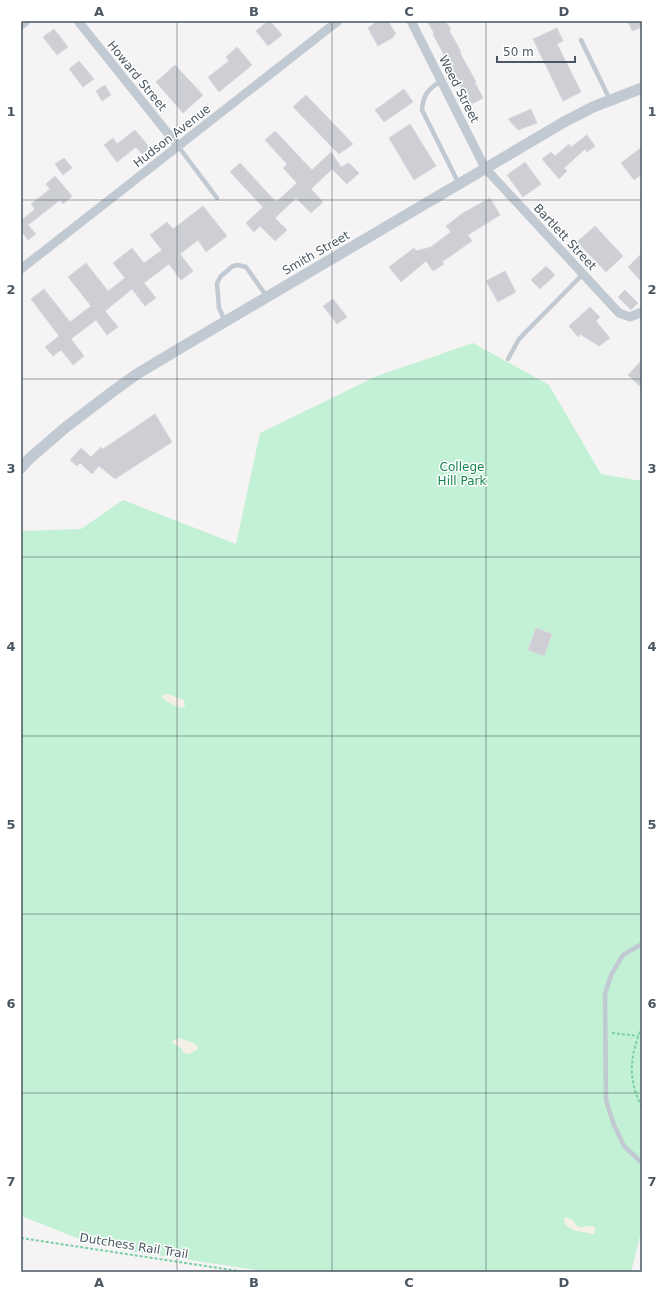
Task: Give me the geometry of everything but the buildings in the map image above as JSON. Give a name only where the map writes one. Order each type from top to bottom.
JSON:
[{"type":"street","points":[[21,25],[26,21]]},
{"type":"street","name":"Howard Street","points":[[78,21],[178,146]]},
{"type":"street","name":"Hudson Avenue","points":[[21,269],[338,21]]},
{"type":"street","name":"Weed Street","points":[[411,21],[485,168]]},
{"type":"street","name":"Smith Street","points":[[21,468],[30,458],[66,427],[137,374],[564,122],[610,100],[642,88]]},
{"type":"street","name":"Bartlett Street","points":[[485,168],[619,313],[630,317],[642,312]]},
{"type":"lane","points":[[581,40],[610,100]]},
{"type":"lane","points":[[441,81],[427,92],[423,100],[422,110],[459,184]]},
{"type":"lane","points":[[178,146],[217,198]]},
{"type":"lane","points":[[226,321],[219,308],[218,283],[221,276],[233,266],[238,265],[246,267],[267,297]]},
{"type":"lane","points":[[508,359],[519,339],[582,274]]},
{"type":"lane","points":[[642,944],[623,954],[611,975],[605,994],[606,1100],[614,1125],[624,1146],[642,1163]]},
{"type":"path","points":[[642,1027],[631,1063],[632,1083],[642,1107]]},
{"type":"path","points":[[605,1032],[638,1036]]},
{"type":"path","name":"Dutchess Rail Trail","points":[[21,1238],[245,1272]]},
{"type":"green space","name":"College Hill Park","points":[[473,343],[549,385],[601,474],[642,481],[642,1228],[631,1272],[269,1272],[123,1250],[82,1240],[21,1216],[21,531],[81,529],[123,500],[236,544],[260,433],[377,376]]},
{"type":"sand","points":[[165,694],[184,700],[185,706],[182,708],[168,702],[161,697]]},
{"type":"sand","points":[[180,1038],[193,1043],[198,1047],[197,1050],[189,1054],[184,1053],[180,1047],[172,1043],[176,1039]]},
{"type":"sand","points":[[566,1217],[573,1220],[579,1227],[593,1226],[595,1228],[595,1233],[593,1234],[573,1230],[565,1224],[564,1218]]}]
